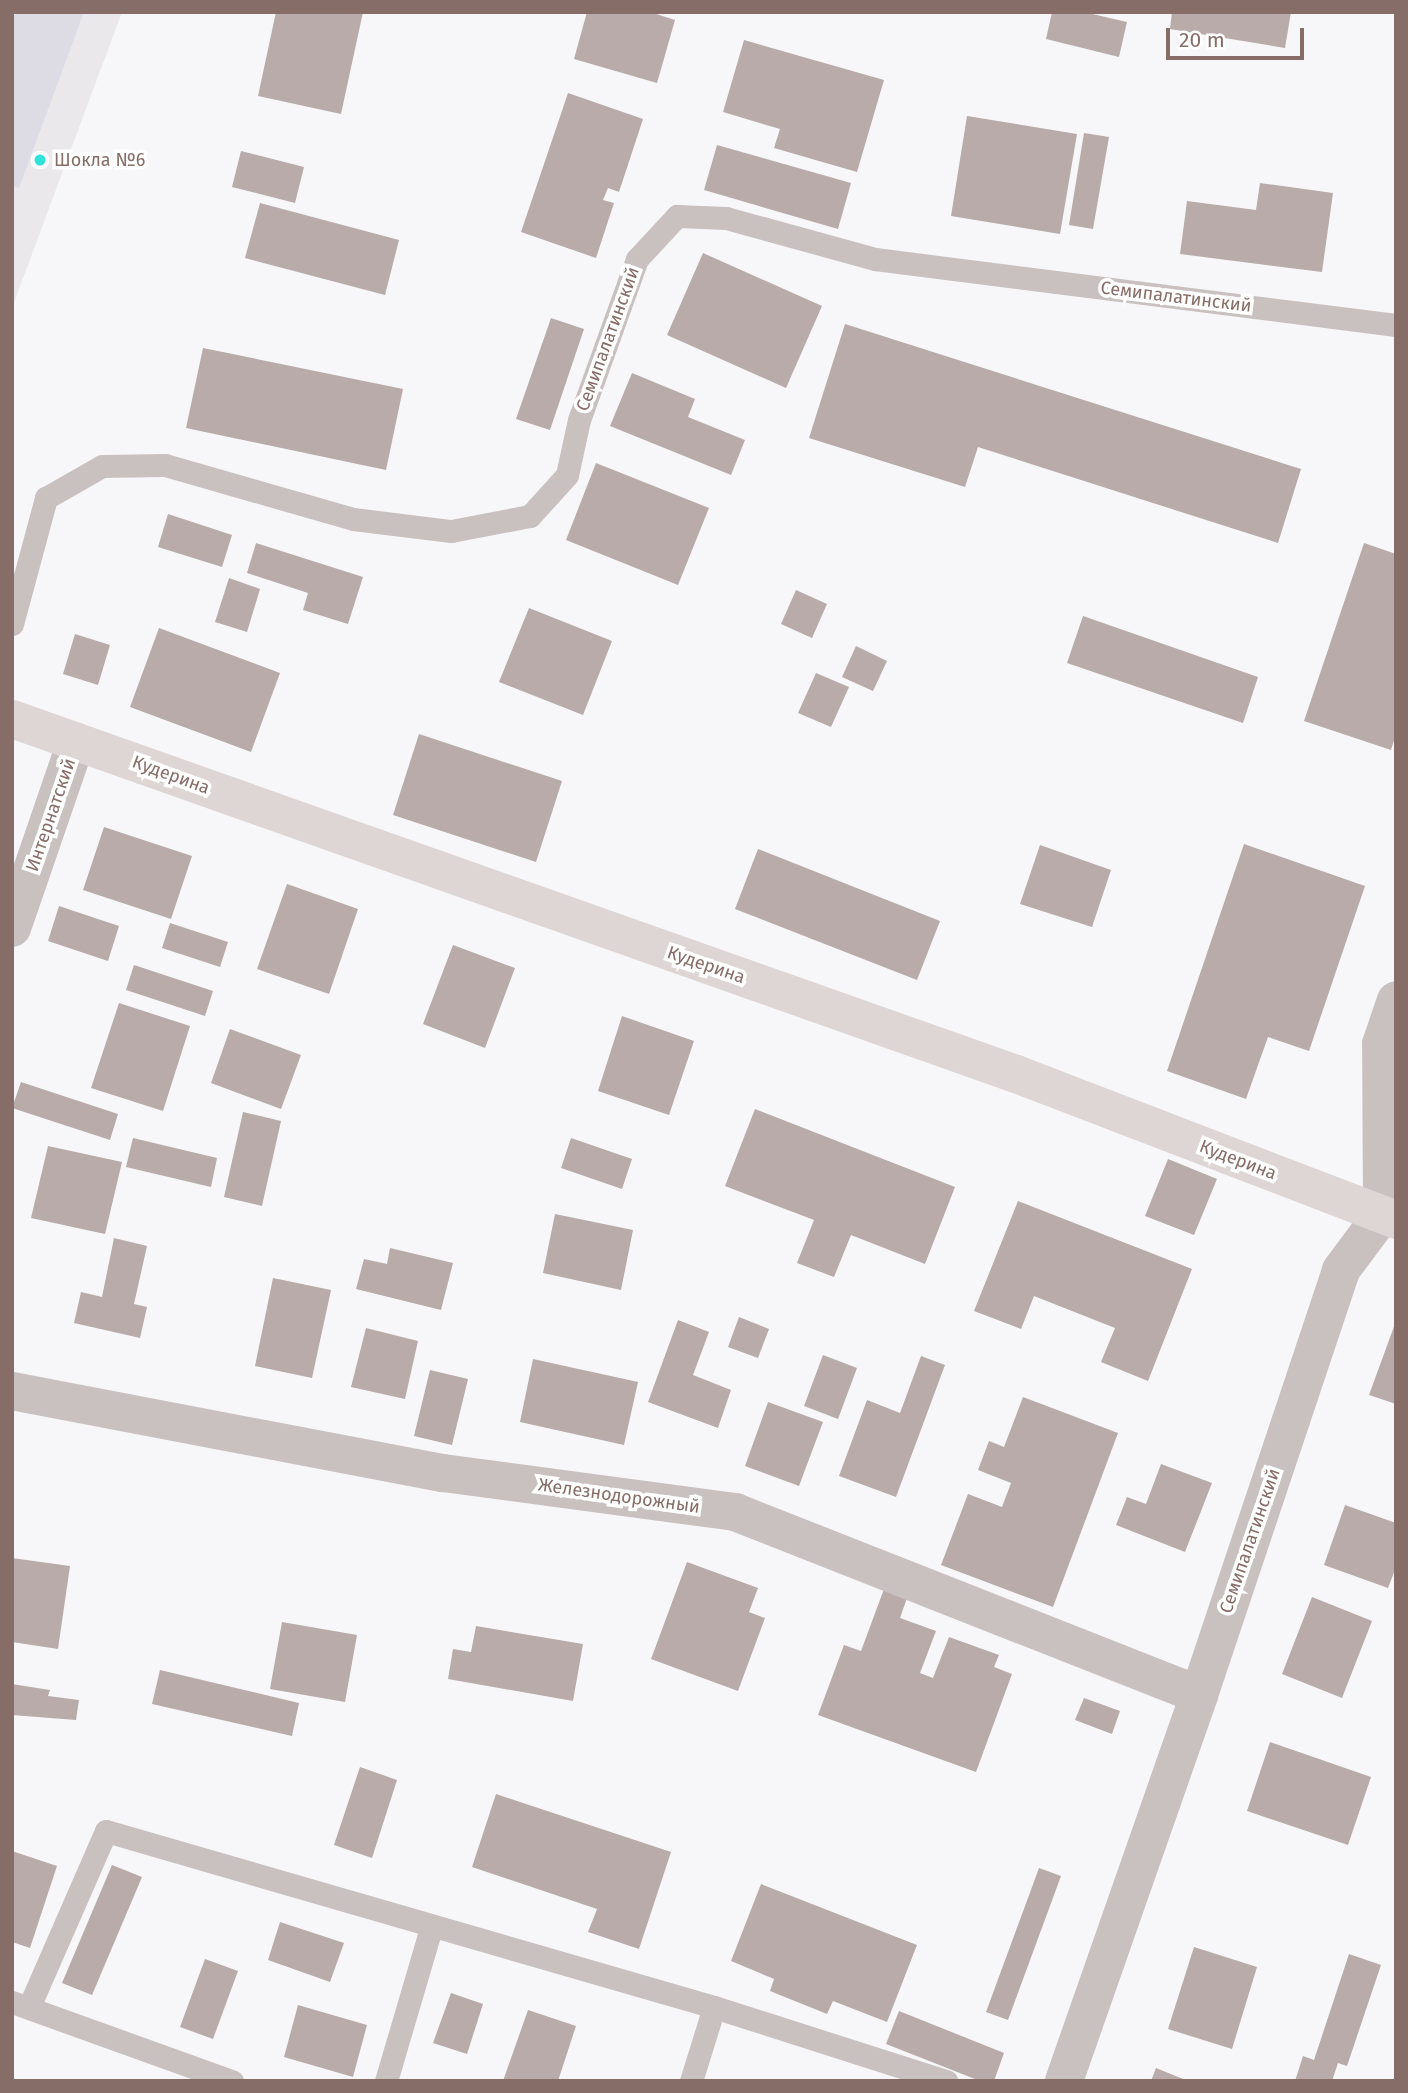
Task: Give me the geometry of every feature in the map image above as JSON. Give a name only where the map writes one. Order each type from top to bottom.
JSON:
[{"type":"street","name":"Кудерина","points":[[12,719],[1016,1074],[1389,1217]]},
{"type":"street","name":"Интернатский","points":[[12,928],[76,741]]},
{"type":"street","points":[[1389,1217],[1381,1044],[1396,1000]]},
{"type":"street","name":"Семипалатинский","points":[[1064,2081],[1199,1695],[1341,1270],[1389,1217]]},
{"type":"street","name":"Железнодорожный","points":[[12,1391],[443,1473],[735,1512],[1199,1695]]},
{"type":"lane","name":"Семипалатинский","points":[[12,624],[46,498],[102,466],[164,465],[353,519],[451,531],[530,516],[567,475],[579,420],[637,259],[677,216],[726,218],[875,259],[1396,325]]},
{"type":"lane","points":[[232,2081],[21,2004],[106,1831],[431,1928],[714,2007],[946,2081]]},
{"type":"lane","points":[[386,2081],[431,1928]]},
{"type":"lane","points":[[691,2081],[714,2007]]},
{"type":"shaded area","name":"Шокла №6","points":[[12,12],[122,12],[12,308]]},
{"type":"shaded area","points":[[12,12],[84,12],[19,188],[12,186]]},
{"type":"building","points":[[276,12],[363,12],[341,114],[258,96]]},
{"type":"building","points":[[587,12],[650,12],[675,20],[657,83],[574,59]]},
{"type":"building","points":[[1052,12],[1084,12],[1127,22],[1119,57],[1046,39]]},
{"type":"building","points":[[1172,12],[1291,12],[1285,48],[1170,29]]},
{"type":"building","points":[[744,40],[884,80],[857,172],[774,148],[780,129],[723,112]]},
{"type":"building","points":[[568,93],[643,119],[619,192],[608,188],[603,200],[614,203],[596,258],[521,232]]},
{"type":"building","points":[[967,116],[1077,134],[1060,234],[951,216]]},
{"type":"building","points":[[1084,133],[1109,137],[1093,229],[1069,225]]},
{"type":"building","points":[[717,145],[851,183],[838,229],[704,190]]},
{"type":"building","points":[[241,151],[304,167],[295,203],[232,187]]},
{"type":"building","points":[[1260,183],[1333,193],[1322,272],[1180,254],[1187,201],[1256,210]]},
{"type":"building","points":[[260,203],[399,240],[385,295],[245,258]]},
{"type":"building","points":[[703,253],[822,306],[786,388],[667,335]]},
{"type":"building","points":[[551,318],[584,329],[550,430],[516,419]]},
{"type":"building","points":[[845,324],[1301,469],[1278,543],[978,447],[965,487],[809,438]]},
{"type":"building","points":[[203,348],[403,389],[386,470],[186,428]]},
{"type":"building","points":[[632,373],[695,399],[688,417],[745,440],[731,475],[610,426]]},
{"type":"building","points":[[596,463],[709,508],[678,585],[566,540]]},
{"type":"building","points":[[168,514],[232,535],[222,567],[158,547]]},
{"type":"building","points":[[256,543],[363,577],[348,624],[303,610],[308,593],[247,573]]},
{"type":"building","points":[[1364,543],[1396,554],[1396,734],[1391,750],[1304,721]]},
{"type":"building","points":[[229,578],[260,589],[247,632],[215,622]]},
{"type":"building","points":[[796,590],[827,604],[812,638],[781,624]]},
{"type":"building","points":[[529,608],[612,641],[583,715],[499,682]]},
{"type":"building","points":[[1083,616],[1258,677],[1243,723],[1067,663]]},
{"type":"building","points":[[159,628],[280,673],[251,752],[130,707]]},
{"type":"building","points":[[75,634],[110,645],[98,685],[63,674]]},
{"type":"building","points":[[856,646],[887,661],[873,691],[842,677]]},
{"type":"building","points":[[816,673],[849,687],[831,727],[798,713]]},
{"type":"building","points":[[419,734],[562,781],[536,862],[393,815]]},
{"type":"building","points":[[104,827],[192,856],[171,919],[83,890]]},
{"type":"building","points":[[1244,844],[1365,886],[1309,1051],[1268,1037],[1246,1099],[1167,1071]]},
{"type":"building","points":[[1040,845],[1111,870],[1092,927],[1020,904]]},
{"type":"building","points":[[758,849],[940,921],[917,980],[735,909]]},
{"type":"building","points":[[287,884],[358,909],[329,994],[257,969]]},
{"type":"building","points":[[59,906],[119,926],[108,961],[48,941]]},
{"type":"building","points":[[170,923],[228,942],[220,967],[162,948]]},
{"type":"building","points":[[453,945],[515,968],[485,1048],[423,1024]]},
{"type":"building","points":[[134,965],[213,991],[205,1016],[126,990]]},
{"type":"building","points":[[119,1003],[190,1026],[163,1111],[91,1088]]},
{"type":"building","points":[[622,1016],[694,1041],[669,1115],[598,1091]]},
{"type":"building","points":[[230,1029],[301,1055],[281,1109],[211,1083]]},
{"type":"building","points":[[21,1082],[118,1114],[110,1140],[12,1108]]},
{"type":"building","points":[[755,1109],[955,1187],[925,1264],[851,1235],[834,1277],[797,1263],[814,1220],[725,1186]]},
{"type":"building","points":[[243,1112],[281,1121],[262,1206],[224,1197]]},
{"type":"building","points":[[133,1138],[217,1158],[211,1187],[126,1167]]},
{"type":"building","points":[[571,1138],[632,1159],[622,1189],[561,1168]]},
{"type":"building","points":[[48,1146],[122,1162],[105,1234],[31,1218]]},
{"type":"building","points":[[1168,1159],[1217,1179],[1194,1235],[1145,1216]]},
{"type":"building","points":[[1018,1201],[1192,1269],[1148,1381],[1101,1362],[1115,1328],[1034,1296],[1021,1329],[974,1311]]},
{"type":"building","points":[[555,1214],[633,1230],[621,1290],[543,1273]]},
{"type":"building","points":[[114,1238],[147,1246],[134,1304],[147,1307],[140,1338],[74,1323],[81,1292],[102,1297]]},
{"type":"building","points":[[390,1248],[453,1263],[441,1310],[356,1289],[364,1259],[387,1264]]},
{"type":"building","points":[[273,1278],[331,1290],[312,1378],[255,1366]]},
{"type":"building","points":[[739,1317],[769,1329],[758,1358],[728,1347]]},
{"type":"building","points":[[678,1320],[709,1332],[693,1375],[731,1390],[718,1428],[648,1402]]},
{"type":"building","points":[[1396,1321],[1396,1404],[1369,1395]]},
{"type":"building","points":[[366,1328],[418,1341],[405,1399],[351,1387]]},
{"type":"building","points":[[823,1355],[857,1368],[838,1419],[804,1406]]},
{"type":"building","points":[[921,1356],[945,1365],[896,1497],[839,1476],[867,1400],[900,1413]]},
{"type":"building","points":[[533,1359],[638,1382],[624,1445],[520,1422]]},
{"type":"building","points":[[430,1370],[468,1379],[452,1445],[414,1436]]},
{"type":"building","points":[[1023,1397],[1118,1433],[1053,1607],[941,1565],[968,1494],[1002,1507],[1011,1483],[978,1470],[989,1441],[1004,1447]]},
{"type":"building","points":[[768,1402],[823,1422],[799,1486],[745,1466]]},
{"type":"building","points":[[1161,1464],[1212,1483],[1185,1552],[1116,1525],[1127,1497],[1146,1504]]},
{"type":"building","points":[[1345,1505],[1396,1523],[1396,1567],[1388,1588],[1324,1565]]},
{"type":"building","points":[[12,1558],[70,1566],[58,1649],[12,1642]]},
{"type":"building","points":[[687,1562],[758,1588],[749,1612],[765,1618],[738,1691],[651,1659]]},
{"type":"building","points":[[884,1589],[907,1598],[900,1618],[936,1631],[920,1673],[933,1678],[949,1637],[999,1655],[994,1667],[1012,1674],[976,1772],[818,1715],[844,1645],[861,1651]]},
{"type":"building","points":[[1312,1597],[1372,1621],[1342,1698],[1282,1674]]},
{"type":"building","points":[[282,1622],[357,1635],[345,1702],[270,1689]]},
{"type":"building","points":[[476,1626],[583,1644],[573,1701],[448,1679],[453,1649],[471,1652]]},
{"type":"building","points":[[160,1670],[299,1703],[292,1736],[152,1704]]},
{"type":"building","points":[[12,1684],[50,1690],[48,1696],[79,1700],[76,1720],[12,1715]]},
{"type":"building","points":[[1084,1698],[1120,1711],[1112,1734],[1075,1720]]},
{"type":"building","points":[[1270,1742],[1371,1777],[1348,1845],[1247,1811]]},
{"type":"building","points":[[360,1767],[397,1780],[372,1858],[334,1845]]},
{"type":"building","points":[[496,1794],[671,1852],[639,1949],[588,1932],[597,1909],[472,1867]]},
{"type":"building","points":[[12,1851],[57,1866],[30,1948],[12,1942]]},
{"type":"building","points":[[112,1865],[142,1877],[92,1995],[62,1983]]},
{"type":"building","points":[[1039,1868],[1061,1876],[1008,2020],[986,2012]]},
{"type":"building","points":[[761,1884],[917,1945],[887,2022],[833,2001],[827,2014],[770,1991],[774,1979],[731,1961]]},
{"type":"building","points":[[280,1922],[344,1943],[330,1982],[268,1960]]},
{"type":"building","points":[[1194,1947],[1257,1967],[1232,2049],[1168,2029]]},
{"type":"building","points":[[1349,1954],[1381,1965],[1347,2066],[1338,2063],[1332,2081],[1295,2081],[1303,2056],[1314,2060]]},
{"type":"building","points":[[205,1959],[238,1971],[213,2039],[180,2027]]},
{"type":"building","points":[[451,1993],[483,2004],[467,2054],[433,2043]]},
{"type":"building","points":[[298,2005],[367,2025],[353,2077],[284,2057]]},
{"type":"building","points":[[528,2010],[576,2026],[558,2081],[503,2081]]},
{"type":"building","points":[[899,2011],[1004,2053],[994,2081],[980,2081],[886,2044]]},
{"type":"building","points":[[1156,2068],[1188,2081],[1151,2081]]},
{"type":"place","name":"Шокла №6","points":[[40,160]]}]
